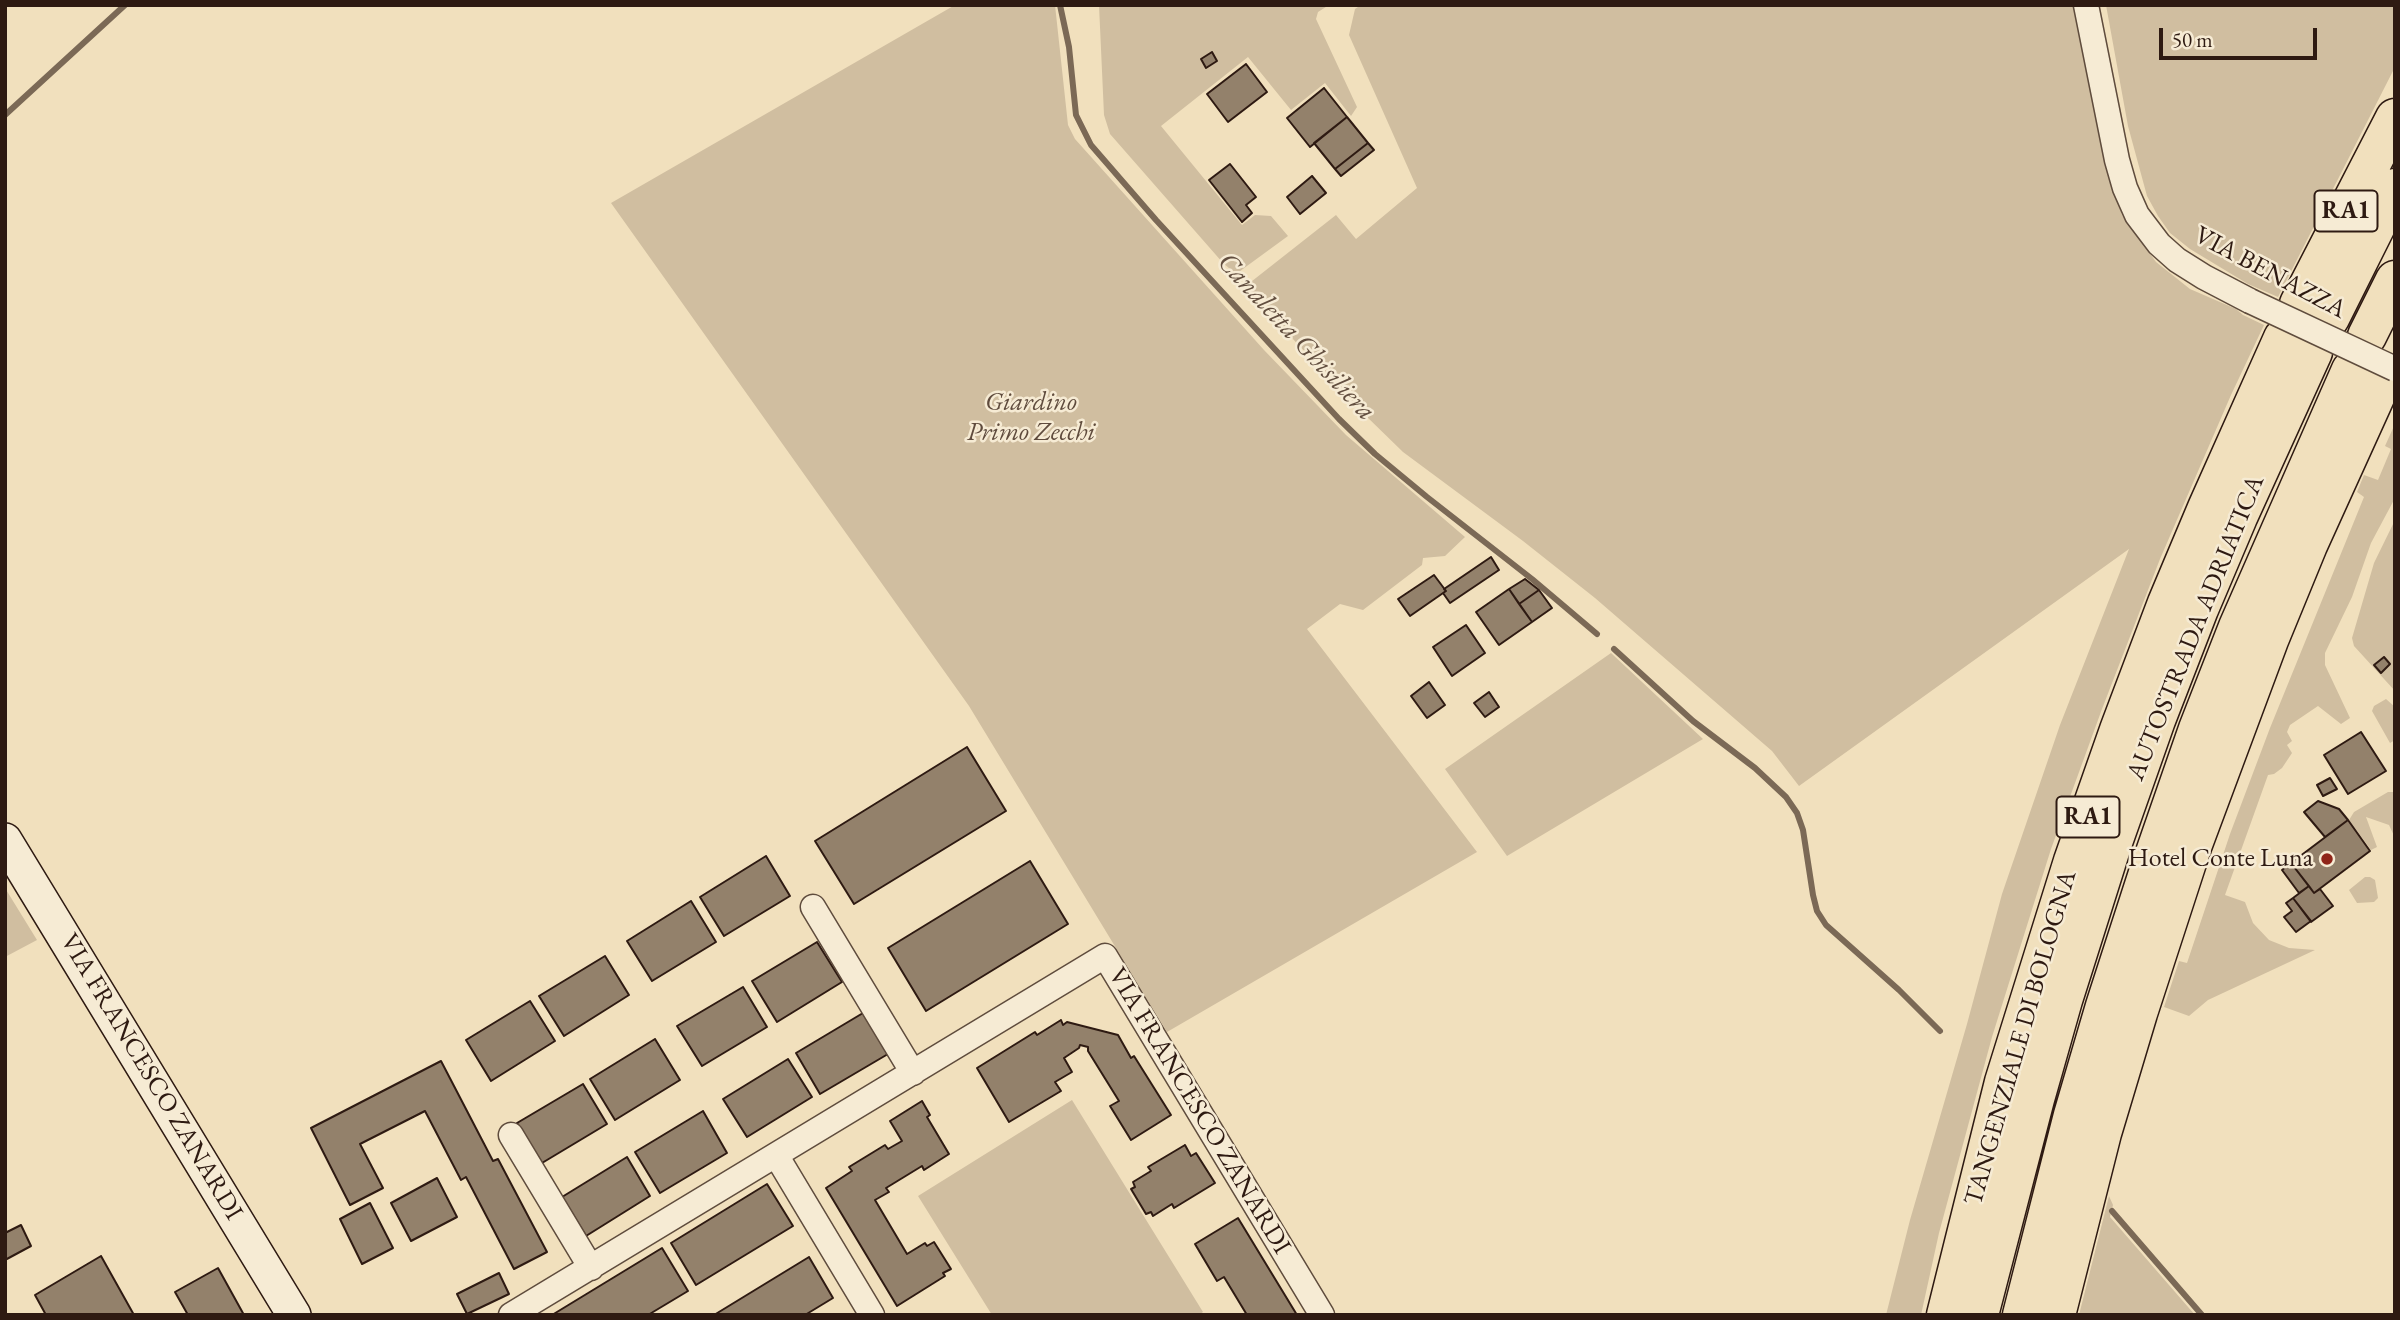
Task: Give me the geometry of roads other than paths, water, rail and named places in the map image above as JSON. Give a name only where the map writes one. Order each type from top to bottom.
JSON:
[{"type":"highway","name":"RA1","points":[[2395,118],[2315,311],[2395,188]]},
{"type":"highway","name":"AUTOSTRADA ADRIATICA","points":[[2022,1315],[2073,1115],[2105,1006],[2148,870],[2198,729],[2238,627],[2373,365],[2395,281]]},
{"type":"highway","name":"AUTOSTRADA ADRIATICA","points":[[1979,1315],[2010,1187],[2045,1062],[2112,845],[2156,720],[2243,505],[2298,345]]},
{"type":"highway","name":"TANGENZIALE DI BOLOGNA","points":[[1945,1315],[2004,1082],[2073,861],[2119,730],[2167,603],[2207,508],[2298,345]]},
{"type":"highway","points":[[2056,1315],[2106,1120],[2145,988],[2193,844],[2269,639],[2308,545],[2373,365]]},
{"type":"street","name":"VIA BENAZZA","points":[[2086,5],[2121,174],[2137,215],[2159,244],[2177,260],[2204,277],[2373,365]]},
{"type":"street","name":"VIA FRANCESCO ZANARDI","points":[[5,840],[294,1315]]},
{"type":"street","points":[[813,908],[913,1073]]},
{"type":"street","name":"VIA FRANCESCO ZANARDI","points":[[511,1315],[1105,956],[1322,1315]]},
{"type":"street","points":[[511,1135],[591,1268]]},
{"type":"street","points":[[776,1155],[863,1311]]},
{"type":"waterway","name":"Canaletta Ghisiliera","points":[[5,115],[125,5]]},
{"type":"waterway","name":"Canaletta Ghisiliera","points":[[1060,5],[1069,47],[1076,115],[1091,145],[1156,220],[1339,419],[1375,454],[1597,634]]},
{"type":"waterway","name":"Canaletta Ghisiliera","points":[[1614,649],[1693,721],[1755,768],[1786,797],[1797,813],[1803,830],[1813,895],[1817,911],[1826,925],[1899,990],[1940,1031]]},
{"type":"waterway","name":"Canaletta Ghisiliera","points":[[2112,1211],[2202,1315]]},
{"type":"place","name":"Hotel Conte Luna","points":[[2327,859]]},
{"type":"park label","name":"Giardino Primo Zecchi","points":[[1031,418]]}]
